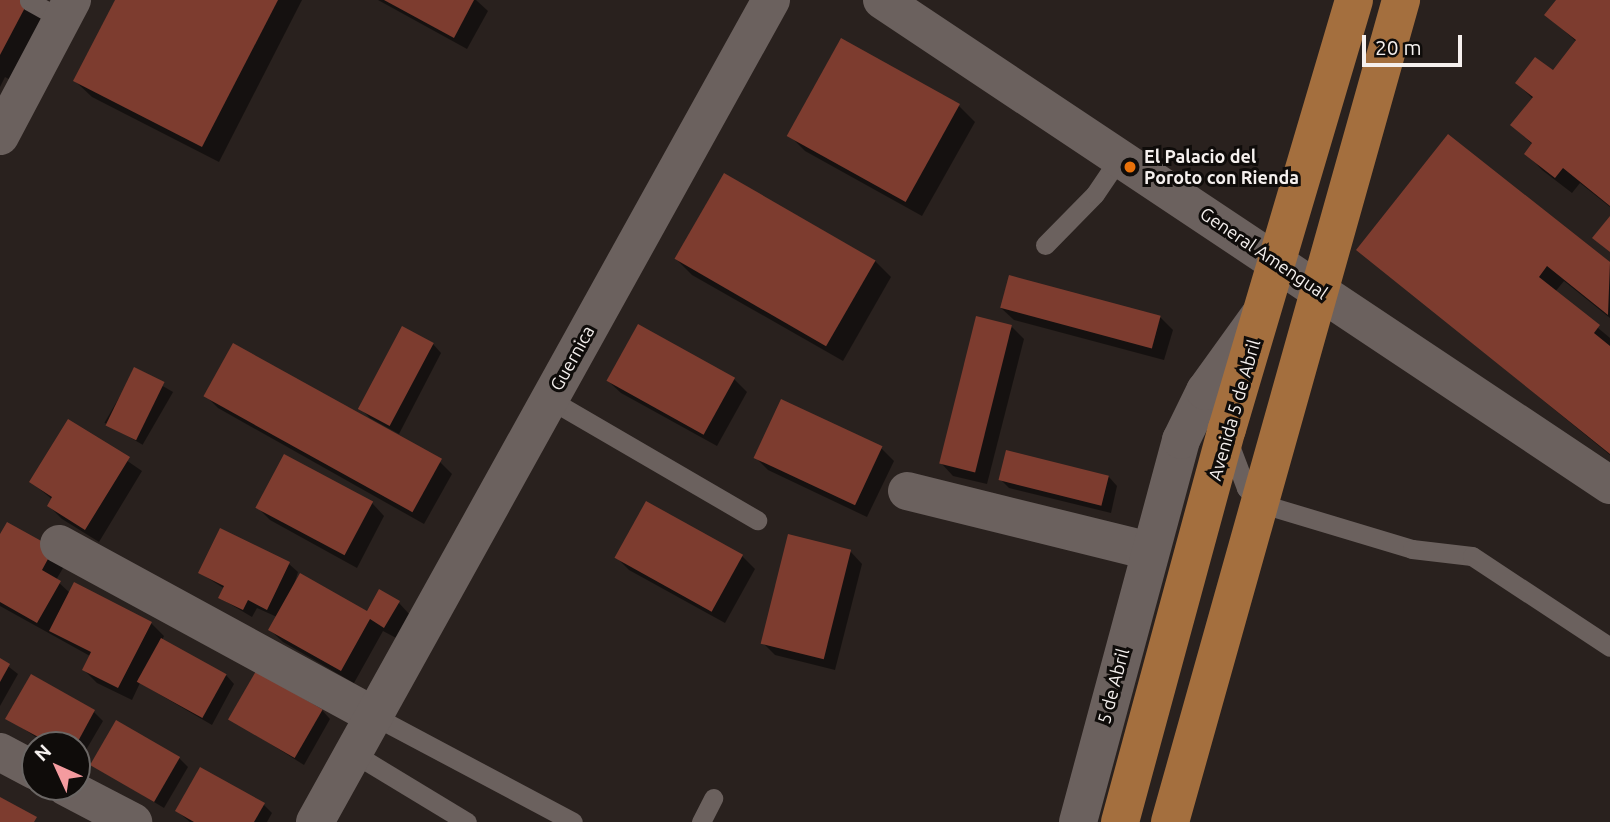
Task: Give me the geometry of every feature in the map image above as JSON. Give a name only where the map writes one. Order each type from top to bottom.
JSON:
[{"type":"main road","name":"Avenida 5 de Abril","points":[[1120,822],[1227,429],[1354,0]]},
{"type":"main road","points":[[1170,822],[1401,0]]},
{"type":"street","name":"Guernica","points":[[315,822],[771,0]]},
{"type":"street","name":"General Amengual","points":[[882,0],[1610,485]]},
{"type":"street","points":[[0,136],[67,10]]},
{"type":"street","name":"5 de Abril","points":[[1077,822],[1149,551],[1189,421],[1205,391],[1262,312]]},
{"type":"street","points":[[907,491],[1149,551]]},
{"type":"street","points":[[59,544],[374,716]]},
{"type":"street","points":[[0,752],[21,763]]},
{"type":"street","points":[[91,800],[133,822]]},
{"type":"lane","points":[[29,1],[67,10]]},
{"type":"lane","points":[[1045,245],[1095,194],[1120,158]]},
{"type":"lane","points":[[550,399],[757,520]]},
{"type":"lane","points":[[1227,429],[1231,455],[1246,488],[1259,503],[1412,549],[1472,556],[1610,647]]},
{"type":"lane","points":[[374,716],[573,822]]},
{"type":"lane","points":[[354,753],[467,822]]},
{"type":"lane","points":[[701,822],[713,798]]},
{"type":"building","points":[[0,0],[29,0],[0,55]]},
{"type":"building","points":[[115,0],[278,0],[202,147],[73,81]]},
{"type":"building","points":[[384,0],[474,0],[454,38]]},
{"type":"building","points":[[1556,0],[1610,0],[1610,206],[1563,168],[1555,178],[1524,154],[1532,143],[1510,125],[1533,97],[1515,83],[1535,57],[1553,70],[1576,40],[1544,15]]},
{"type":"building","points":[[841,38],[960,104],[906,202],[787,136]]},
{"type":"building","points":[[1448,134],[1610,262],[1608,315],[1547,266],[1539,277],[1600,325],[1594,333],[1610,346],[1610,454],[1356,250]]},
{"type":"building","points":[[724,173],[876,261],[826,346],[674,259]]},
{"type":"building","points":[[1610,216],[1610,252],[1592,238]]},
{"type":"building","points":[[1009,275],[1161,316],[1152,348],[1000,308]]},
{"type":"building","points":[[976,316],[1012,325],[975,472],[939,463]]},
{"type":"building","points":[[638,324],[735,378],[704,435],[606,381]]},
{"type":"building","points":[[402,326],[434,343],[390,426],[358,409]]},
{"type":"building","points":[[233,343],[442,459],[412,512],[203,396]]},
{"type":"building","points":[[134,367],[165,382],[136,440],[106,425]]},
{"type":"building","points":[[781,399],[883,446],[855,505],[754,458]]},
{"type":"building","points":[[68,419],[130,457],[85,530],[47,506],[52,497],[29,482]]},
{"type":"building","points":[[1006,450],[1109,476],[1101,506],[999,480]]},
{"type":"building","points":[[284,454],[373,501],[345,555],[255,508]]},
{"type":"building","points":[[646,501],[743,555],[712,612],[614,558]]},
{"type":"building","points":[[7,522],[54,548],[42,570],[61,581],[37,623],[0,602],[0,534]]},
{"type":"building","points":[[220,528],[290,562],[267,610],[248,600],[243,610],[218,598],[224,586],[198,573]]},
{"type":"building","points":[[788,534],[851,550],[824,659],[761,644]]},
{"type":"building","points":[[300,573],[367,611],[379,589],[400,601],[384,628],[370,619],[341,671],[268,630]]},
{"type":"building","points":[[74,582],[152,622],[118,688],[82,670],[91,652],[49,631]]},
{"type":"building","points":[[161,638],[227,674],[202,718],[137,682]]},
{"type":"building","points":[[0,658],[10,664],[0,682]]},
{"type":"building","points":[[256,671],[323,710],[295,758],[228,719]]},
{"type":"building","points":[[31,674],[95,710],[84,731],[27,731],[5,719]]},
{"type":"building","points":[[116,720],[180,757],[154,802],[91,766]]},
{"type":"building","points":[[200,767],[265,803],[254,822],[194,822],[175,811]]},
{"type":"building","points":[[0,797],[37,817],[34,822],[0,822]]},
{"type":"place","name":"El Palacio del Poroto con Rienda","points":[[1130,167]]}]
